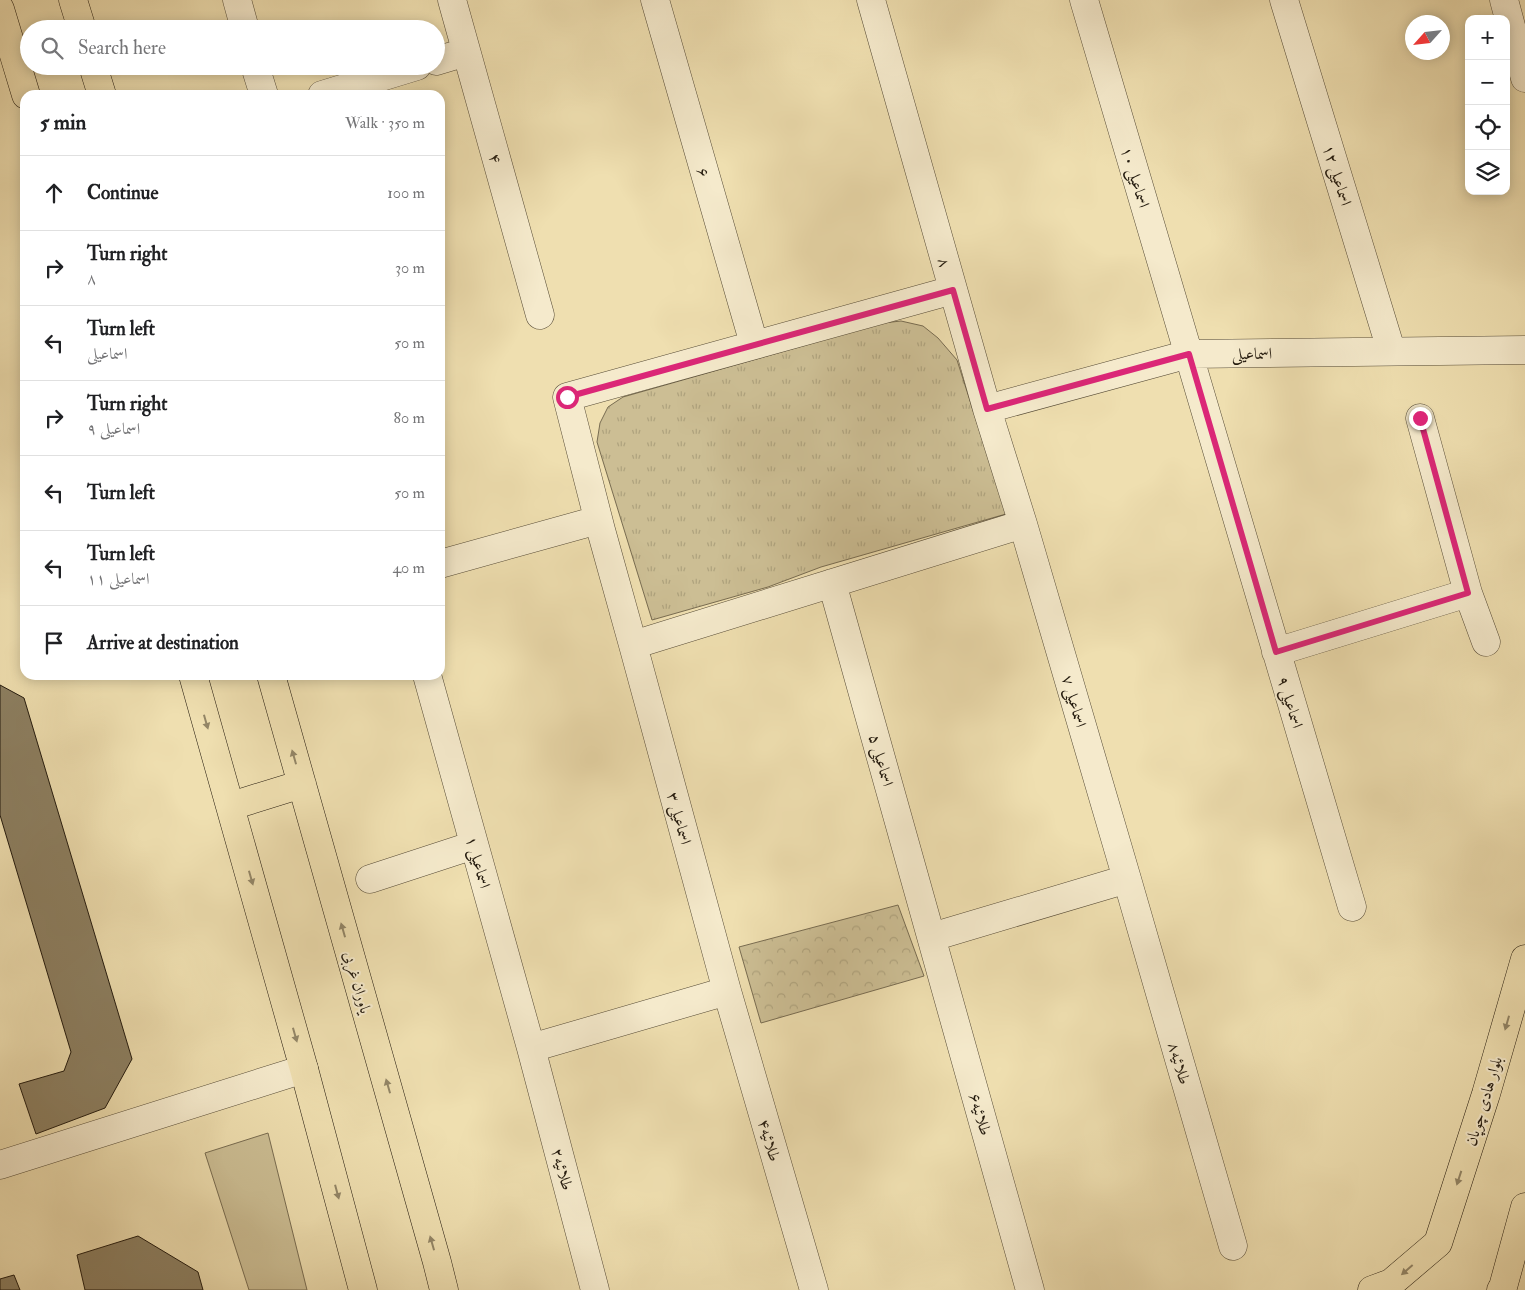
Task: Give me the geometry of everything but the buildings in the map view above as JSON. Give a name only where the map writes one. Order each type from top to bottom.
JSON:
[{"type":"main road","points":[[73,0],[79,20]]},
{"type":"main road","points":[[0,9],[24,90]]},
{"type":"main road","points":[[96,75],[100,90]]},
{"type":"main road","points":[[194,680],[304,1069],[363,1290]]},
{"type":"main road","name":"یاوران غربی","points":[[272,680],[438,1262],[444,1290]]},
{"type":"main road","points":[[231,806],[302,784]]},
{"type":"main road","name":"بلوار هادی چوپان","points":[[1372,1290],[1391,1283],[1438,1243],[1486,1094],[1525,959]]},
{"type":"main road","points":[[1502,1289],[1525,1207]]},
{"type":"street","points":[[237,0],[243,20]]},
{"type":"street","name":"۴","points":[[452,0],[540,315]]},
{"type":"street","name":"۸","points":[[871,0],[987,409],[1022,524]]},
{"type":"street","name":"اسماعیلی ۱۰","points":[[1084,0],[1189,354]]},
{"type":"street","points":[[1504,0],[1525,78]]},
{"type":"street","name":"۶","points":[[657,1],[754,344]]},
{"type":"street","name":"اسماعیلی ۱۲","points":[[1289,1],[1391,350]]},
{"type":"street","points":[[445,58],[466,52]]},
{"type":"street","points":[[258,75],[263,90]]},
{"type":"street","points":[[338,90],[388,75]]},
{"type":"street","points":[[754,344],[953,290]]},
{"type":"street","name":"اسماعیلی ۳","points":[[727,991],[598,520],[567,397],[754,344]]},
{"type":"street","name":"اسماعیلی","points":[[987,409],[1189,354],[1391,350],[1525,350]]},
{"type":"street","name":"اسماعیلی ۹","points":[[1189,354],[1352,907]]},
{"type":"street","points":[[1420,418],[1468,593],[1486,642]]},
{"type":"street","points":[[445,563],[598,520]]},
{"type":"street","points":[[633,645],[1022,524]]},
{"type":"street","name":"اسماعیلی ۷","points":[[1022,524],[1127,879]]},
{"type":"street","name":"اسماعیلی ۵","points":[[832,583],[932,938]]},
{"type":"street","points":[[1276,652],[1468,593]]},
{"type":"street","name":"اسماعیلی ۱","points":[[428,680],[531,1048]]},
{"type":"street","points":[[370,879],[474,846]]},
{"type":"street","points":[[932,938],[1127,879]]},
{"type":"street","name":"طلائیه۸","points":[[1127,879],[1233,1246]]},
{"type":"street","name":"طلائیه۶","points":[[932,938],[1030,1290]]},
{"type":"street","points":[[531,1048],[727,991]]},
{"type":"street","name":"طلائیه۴","points":[[727,991],[814,1290]]},
{"type":"street","name":"طلائیه۲","points":[[531,1048],[595,1290]]},
{"type":"street","points":[[0,1165],[304,1069]]},
{"type":"green space","points":[[901,321],[923,326],[938,338],[957,360],[1006,514],[821,567],[768,587],[652,620],[597,442],[600,423],[608,407],[623,397],[883,323]]},
{"type":"green space","points":[[898,905],[924,976],[761,1023],[739,947]]},
{"type":"green space","points":[[268,1133],[307,1290],[249,1290],[205,1153]]},
{"type":"route","points":[[567,397],[953,290],[987,409],[1189,354],[1276,652],[1468,593],[1420,418]]}]
